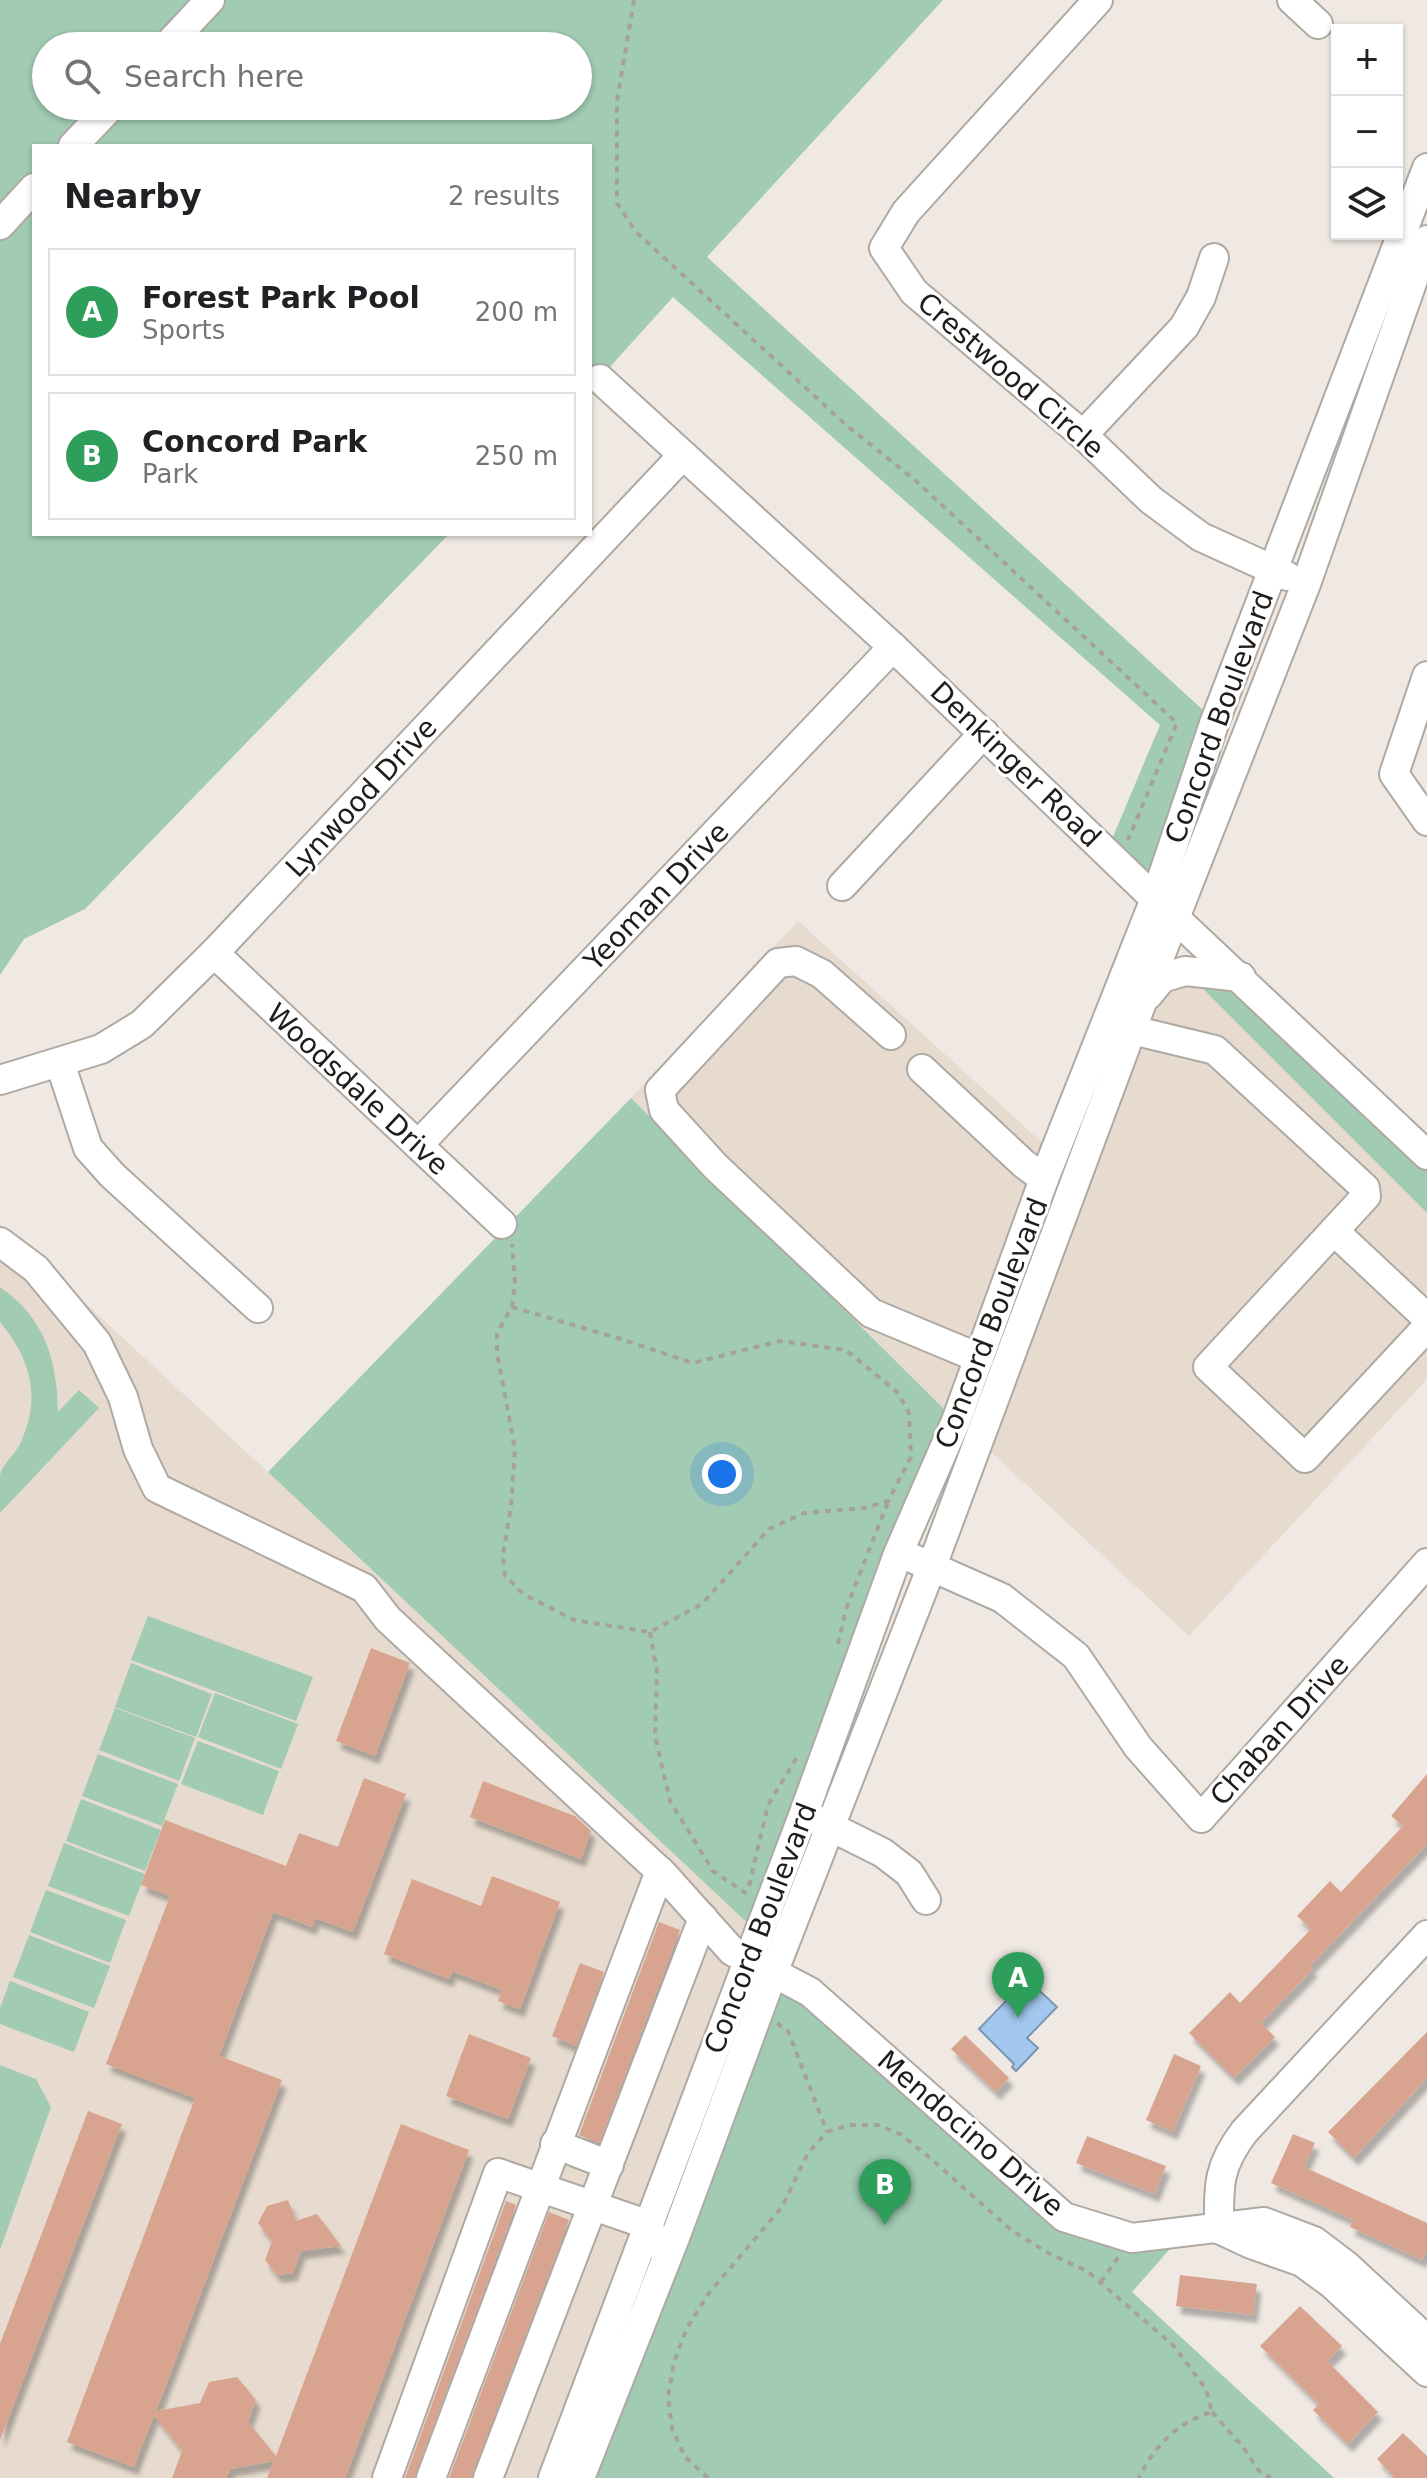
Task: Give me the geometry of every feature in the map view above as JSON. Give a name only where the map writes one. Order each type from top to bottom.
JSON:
[{"type":"street","points":[[180,32],[210,0]]},
{"type":"street","name":"Crestwood Circle","points":[[1098,0],[906,212],[884,248],[914,292],[1083,435],[1151,500],[1201,537],[1306,584]]},
{"type":"street","points":[[1292,0],[1318,24]]},
{"type":"street","points":[[75,144],[98,120]]},
{"type":"street","name":"Concord Boulevard","points":[[580,2478],[932,1566],[1132,1030],[1215,721],[1427,168]]},
{"type":"street","points":[[0,225],[32,190]]},
{"type":"street","name":"Concord Boulevard","points":[[553,2478],[804,1813],[898,1554],[956,1421],[1044,1179],[1306,584],[1427,240]]},
{"type":"street","points":[[1083,435],[1184,327],[1201,297],[1214,258]]},
{"type":"street","name":"Denkinger Road","points":[[600,379],[893,647],[1427,1155]]},
{"type":"street","name":"Lynwood Drive","points":[[0,1080],[101,1049],[142,1024],[214,953],[683,455]]},
{"type":"street","name":"Yeoman Drive","points":[[418,1145],[893,647]]},
{"type":"street","points":[[1427,676],[1394,774],[1427,821]]},
{"type":"street","points":[[842,886],[984,733]]},
{"type":"street","name":"Woodsdale Drive","points":[[214,953],[502,1224]]},
{"type":"street","points":[[891,1035],[822,974],[796,961],[778,963],[660,1090],[664,1110],[715,1166],[871,1313],[979,1358]]},
{"type":"street","points":[[1142,1002],[1162,978],[1185,971],[1241,977]]},
{"type":"street","points":[[1132,1030],[1215,1050],[1365,1188],[1366,1196],[1208,1367],[1305,1458],[1426,1316],[1334,1231]]},
{"type":"street","points":[[60,1063],[88,1148],[112,1175],[258,1308]]},
{"type":"street","points":[[922,1069],[1044,1179]]},
{"type":"street","name":"Mendocino Drive","points":[[0,1242],[36,1269],[97,1343],[123,1397],[138,1449],[157,1488],[364,1588],[388,1619],[660,1871],[732,1951],[810,1992],[1064,2217],[1132,2238],[1264,2222],[1314,2241],[1347,2266],[1415,2328],[1427,2372]]},
{"type":"street","points":[[898,1554],[932,1566]]},
{"type":"street","name":"Chaban Drive","points":[[932,1566],[1002,1598],[1076,1656],[1138,1747],[1201,1818],[1427,1563]]},
{"type":"street","points":[[804,1813],[883,1853],[909,1873],[926,1900]]},
{"type":"street","points":[[431,2478],[660,1871]]},
{"type":"street","points":[[488,2478],[703,1918]]},
{"type":"street","points":[[1219,2229],[1219,2186],[1227,2155],[1244,2132],[1427,1935]]},
{"type":"street","points":[[555,2144],[609,2165]]},
{"type":"street","points":[[387,2478],[498,2173],[649,2225],[654,2250],[595,2405],[599,2429]]},
{"type":"path","points":[[634,0],[617,101],[617,203],[636,232],[845,424],[915,480],[1177,723],[1119,862]]},
{"type":"path","points":[[502,1224],[514,1249],[515,1282],[512,1307],[497,1333],[497,1353],[515,1449],[511,1506],[503,1555],[505,1575],[523,1594],[574,1620],[650,1632],[702,1604],[769,1529],[804,1513],[864,1508],[888,1501]]},
{"type":"path","points":[[512,1307],[693,1363],[780,1341],[846,1350],[897,1392],[909,1413],[911,1457],[888,1501],[846,1609],[835,1655]]},
{"type":"path","points":[[650,1632],[657,1671],[655,1736],[670,1801],[713,1871],[746,1896],[768,1805],[804,1746]]},
{"type":"path","points":[[760,2010],[788,2031],[827,2132]]},
{"type":"path","points":[[708,2478],[685,2457],[672,2428],[668,2397],[674,2362],[687,2328],[709,2293],[782,2207],[808,2153],[827,2132],[849,2125],[878,2125],[900,2134],[1011,2230],[1050,2254],[1087,2271],[1173,2345],[1206,2389],[1212,2412],[1243,2447],[1259,2471],[1271,2478]]},
{"type":"path","points":[[1139,2478],[1166,2439],[1191,2418],[1212,2412]]},
{"type":"shaded area","points":[[798,921],[1055,1154],[946,1411],[631,1098]]},
{"type":"shaded area","points":[[1185,971],[1427,1213],[1427,1379],[1189,1636],[978,1440],[1142,1002]]},
{"type":"shaded area","points":[[0,1224],[758,1933],[553,2478],[0,2478]]},
{"type":"green space","points":[[0,0],[943,0],[707,257],[1215,721],[1155,899],[1107,851],[1160,725],[673,297],[592,387],[592,144],[32,144],[32,536],[447,536],[85,909],[24,939],[0,975]]},
{"type":"green space","points":[[1185,971],[1241,977],[1427,1155],[1427,1213]]},
{"type":"green space","points":[[631,1098],[956,1421],[758,1933],[268,1472]]},
{"type":"green space","points":[[0,1287],[28,1312],[46,1342],[55,1375],[58,1412],[79,1390],[99,1408],[0,1513],[0,1475],[27,1427],[32,1395],[26,1365],[0,1322]]},
{"type":"green space","points":[[148,1616],[313,1677],[296,1721],[131,1660]]},
{"type":"green space","points":[[131,1663],[212,1694],[196,1737],[115,1707]]},
{"type":"green space","points":[[215,1693],[298,1724],[281,1769],[198,1737]]},
{"type":"green space","points":[[115,1708],[195,1738],[179,1781],[99,1750]]},
{"type":"green space","points":[[198,1741],[279,1771],[263,1815],[181,1784]]},
{"type":"green space","points":[[98,1754],[178,1784],[162,1826],[82,1796]]},
{"type":"green space","points":[[81,1799],[161,1830],[145,1871],[66,1841]]},
{"type":"green space","points":[[64,1843],[145,1874],[129,1916],[48,1886]]},
{"type":"green space","points":[[46,1890],[126,1920],[110,1963],[30,1932]]},
{"type":"green space","points":[[29,1935],[110,1966],[94,2008],[13,1977]]},
{"type":"green space","points":[[773,1973],[1064,2217],[1184,2233],[1132,2292],[1334,2478],[592,2478]]},
{"type":"green space","points":[[10,1981],[89,2012],[74,2052],[0,2024],[0,2008]]},
{"type":"green space","points":[[0,2065],[36,2079],[51,2107],[0,2250]]},
{"type":"water","points":[[1027,1979],[1057,2007],[1027,2038],[1038,2048],[1016,2071],[1012,2067],[1014,2064],[979,2029]]},
{"type":"building","points":[[371,1648],[410,1663],[375,1756],[336,1741]]},
{"type":"building","points":[[1427,1774],[1427,1844],[1310,1966],[1313,1969],[1261,2023],[1275,2037],[1234,2078],[1189,2033],[1230,1992],[1240,2003],[1311,1929],[1297,1916],[1330,1881],[1341,1892],[1403,1826],[1391,1816]]},
{"type":"building","points":[[364,1778],[406,1794],[353,1932],[315,1918],[312,1927],[273,1912],[219,2056],[282,2080],[156,2411],[200,2403],[209,2382],[237,2377],[256,2400],[248,2422],[276,2456],[401,2124],[469,2150],[345,2478],[267,2478],[274,2461],[230,2469],[226,2478],[172,2478],[182,2451],[154,2415],[134,2467],[67,2442],[195,2098],[106,2064],[170,1896],[141,1885],[165,1820],[286,1866],[299,1833],[338,1847]]},
{"type":"building","points":[[483,1781],[575,1816],[591,1831],[581,1859],[470,1817]]},
{"type":"building","points":[[492,1876],[560,1902],[520,2009],[498,2001],[502,1990],[452,1971],[449,1979],[384,1954],[412,1879],[481,1906]]},
{"type":"building","points":[[659,1922],[680,1930],[599,2143],[579,2135]]},
{"type":"building","points":[[580,1963],[604,1972],[576,2046],[552,2036]]},
{"type":"building","points":[[1427,2032],[1427,2078],[1354,2158],[1328,2132]]},
{"type":"building","points":[[469,2034],[531,2058],[508,2119],[446,2096]]},
{"type":"building","points":[[965,2035],[1009,2078],[996,2092],[951,2049]]},
{"type":"building","points":[[1174,2054],[1201,2066],[1173,2132],[1146,2120]]},
{"type":"building","points":[[88,2111],[122,2124],[0,2440],[0,2344]]},
{"type":"building","points":[[1293,2134],[1315,2143],[1304,2167],[1427,2223],[1427,2249],[1422,2260],[1350,2227],[1353,2220],[1271,2183]]},
{"type":"building","points":[[1087,2136],[1166,2166],[1155,2194],[1076,2163]]},
{"type":"building","points":[[288,2200],[296,2221],[317,2214],[341,2246],[301,2251],[293,2273],[277,2275],[265,2260],[272,2241],[258,2223],[267,2206]]},
{"type":"building","points":[[506,2201],[516,2205],[414,2478],[405,2478]]},
{"type":"building","points":[[549,2212],[569,2220],[471,2478],[449,2478]]},
{"type":"building","points":[[1180,2275],[1257,2284],[1253,2315],[1176,2306]]},
{"type":"building","points":[[1300,2306],[1342,2346],[1327,2361],[1378,2412],[1348,2444],[1313,2410],[1319,2404],[1260,2346]]},
{"type":"building","points":[[1403,2433],[1427,2456],[1427,2478],[1395,2478],[1377,2459]]},
{"type":"place","name":"Forest Park Pool","points":[[1018,2018]]},
{"type":"place","name":"Concord Park","points":[[885,2225]]}]
